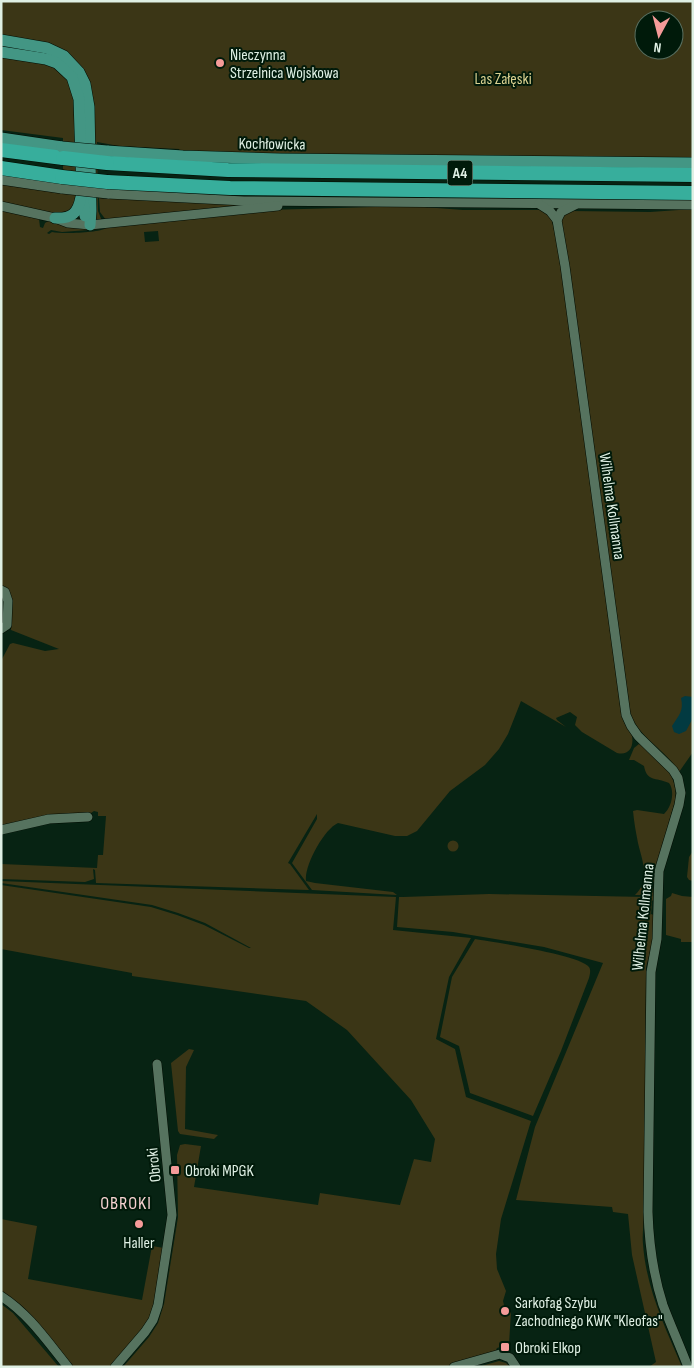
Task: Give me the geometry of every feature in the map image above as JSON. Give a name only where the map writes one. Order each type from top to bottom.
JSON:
[{"type":"highway","name":"A4","points":[[2,141],[62,152],[228,170],[693,176]]},
{"type":"highway","name":"A4","points":[[1,168],[62,183],[108,188],[693,193]]},
{"type":"main road","points":[[1,40],[48,48],[64,56],[79,72],[85,84],[89,107],[90,225]]},
{"type":"main road","points":[[1,52],[46,59],[57,63],[72,77],[79,99],[82,193],[85,218],[90,225]]},
{"type":"main road","name":"Kochłowicka","points":[[107,157],[693,163]]},
{"type":"main road","points":[[55,218],[69,218],[76,213],[82,193]]},
{"type":"street","points":[[1,180],[62,183]]},
{"type":"street","points":[[108,188],[194,199],[693,205]]},
{"type":"street","points":[[1,206],[55,218],[68,223],[90,225],[321,202]]},
{"type":"street","points":[[539,204],[550,211],[556,220],[562,212],[577,204]]},
{"type":"street","name":"Wilhelma Kollmanna","points":[[556,220],[567,280],[626,714],[638,736],[673,770],[678,778],[680,789],[679,805],[659,869],[657,940],[651,974],[649,1239],[662,1302],[688,1367]]},
{"type":"street","points":[[1,590],[5,592],[8,601],[7,625],[1,628]]},
{"type":"street","points":[[1,830],[49,819],[88,817]]},
{"type":"street","name":"Obroki","points":[[114,1367],[154,1320],[171,1230],[172,1199],[157,1064]]},
{"type":"street","points":[[1,1296],[29,1318],[68,1367]]},
{"type":"street","points":[[454,1367],[497,1354],[505,1355],[511,1359],[516,1367]]},
{"type":"green space","name":"Las Załęski","points":[[1,1],[693,1],[693,160],[365,157],[180,151],[179,149],[119,146],[97,142],[98,211],[102,221],[96,221],[82,71],[1,36]]},
{"type":"green space","points":[[1,55],[51,65],[67,77],[73,92],[77,204],[65,216],[1,202],[1,184],[63,193],[63,138],[1,130]]},
{"type":"green space","points":[[109,197],[252,204],[106,220],[100,212],[99,198],[108,199]]},
{"type":"green space","points":[[411,206],[463,210],[542,210],[551,217],[563,268],[622,716],[632,736],[630,750],[621,754],[617,753],[582,732],[575,725],[577,717],[570,712],[556,718],[566,727],[521,701],[508,734],[499,749],[485,765],[450,791],[417,831],[407,836],[395,836],[338,823],[321,840],[308,866],[306,881],[393,892],[397,895],[312,890],[292,863],[317,819],[317,814],[288,863],[309,890],[96,883],[95,870],[93,869],[94,879],[85,882],[1,879],[1,864],[97,868],[98,855],[103,855],[106,816],[98,816],[98,812],[94,811],[88,815],[1,828],[1,661],[10,644],[13,643],[45,651],[59,649],[11,630],[12,599],[7,588],[1,586],[1,209],[39,219],[40,227],[43,228],[45,223],[50,220],[103,226],[101,229],[62,232],[51,230],[47,233],[49,234],[52,232],[72,233],[88,232],[102,230],[106,226],[267,210]],"holes":[[[158,231],[159,241],[145,242],[144,232]]]},
{"type":"green space","points":[[693,209],[693,752],[679,772],[666,756],[644,735],[633,719],[629,709],[560,222],[562,215],[570,211],[650,212]]},
{"type":"green space","points":[[639,744],[655,756],[668,771],[676,794],[654,882],[650,884],[649,892],[646,895],[635,895],[643,883],[644,870],[633,811],[664,814],[671,803],[672,790],[669,783],[650,777],[647,775],[644,766],[634,760],[629,760],[634,748]]},
{"type":"green space","points":[[451,841],[455,841],[458,846],[457,850],[451,851],[448,848],[448,844]]},
{"type":"green space","points":[[693,851],[693,881],[687,877],[689,857]]},
{"type":"green space","points":[[1,881],[396,897],[393,930],[471,938],[449,977],[436,1039],[455,1049],[466,1097],[531,1121],[501,1219],[496,1254],[497,1269],[506,1291],[503,1301],[505,1309],[502,1309],[502,1312],[507,1313],[507,1310],[511,1312],[509,1344],[497,1348],[495,1352],[446,1367],[123,1367],[149,1337],[158,1323],[164,1304],[178,1217],[177,1155],[180,1145],[201,1146],[194,1187],[318,1205],[320,1193],[400,1205],[414,1159],[431,1162],[435,1139],[411,1100],[347,1030],[306,1001],[132,976],[132,973],[1,949],[1,885],[151,907],[204,925],[251,948],[205,923],[152,905],[1,883]]},
{"type":"green space","points":[[653,885],[654,899],[652,901],[651,914],[654,915],[653,941],[646,967],[643,1240],[652,1292],[682,1367],[649,1367],[656,1362],[632,1255],[628,1214],[613,1212],[612,1207],[516,1200],[535,1127],[603,963],[544,947],[453,932],[397,927],[399,897],[489,894],[646,897],[651,894]]},
{"type":"green space","points":[[672,893],[693,897],[693,942],[681,942],[681,939],[666,935],[666,899]]},
{"type":"green space","points":[[475,939],[570,958],[583,962],[590,968],[589,978],[561,1051],[533,1116],[470,1093],[459,1046],[440,1037],[452,977]]},
{"type":"green space","points":[[189,1049],[194,1050],[186,1067],[185,1129],[218,1135],[214,1139],[180,1134],[178,1131],[171,1063]]},
{"type":"green space","points":[[1,1219],[37,1226],[28,1279],[142,1300],[152,1246],[164,1248],[149,1320],[118,1360],[115,1360],[109,1367],[72,1367],[1,1294]]},
{"type":"green space","points":[[1,1304],[13,1313],[59,1367],[1,1367]]},
{"type":"green space","points":[[499,1361],[506,1363],[510,1367],[478,1367]]},
{"type":"water","points":[[685,696],[693,697],[693,718],[686,731],[679,734],[674,732],[672,726],[681,710],[681,698]]},
{"type":"place","name":"Nieczynna Strzelnica Wojskowa","points":[[220,63]]},
{"type":"place","name":"Obroki MPGK","points":[[175,1170]]},
{"type":"place","name":"Haller","points":[[139,1224]]},
{"type":"place","name":"Sarkofag Szybu Zachodniego KWK \"Kleofas\"","points":[[505,1311]]},
{"type":"place","name":"Obroki Elkop","points":[[505,1347]]},
{"type":"district","name":"OBROKI","points":[[126,1203]]}]
